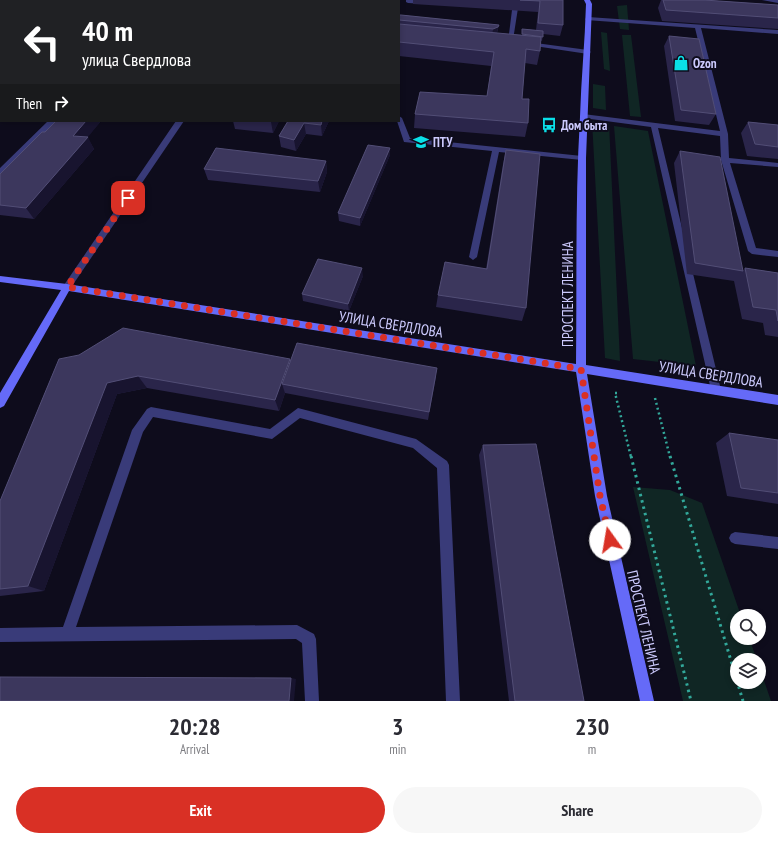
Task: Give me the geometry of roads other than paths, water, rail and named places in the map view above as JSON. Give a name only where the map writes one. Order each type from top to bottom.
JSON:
[{"type":"main road","name":"ПРОСПЕКТ ЛЕНИНА","points":[[587,0],[588,52],[583,116],[582,158],[581,369],[600,496],[647,701]]},
{"type":"main road","name":"УЛИЦА СВЕРДЛОВА","points":[[0,278],[67,287],[778,400]]},
{"type":"main road","points":[[0,403],[67,287]]},
{"type":"street","points":[[765,0],[778,1]]},
{"type":"street","points":[[408,1],[431,2]]},
{"type":"street","points":[[500,7],[515,8],[510,41],[588,52]]},
{"type":"street","points":[[588,19],[778,32]]},
{"type":"street","points":[[698,27],[724,134],[725,160],[752,251],[778,254]]},
{"type":"street","points":[[583,116],[724,134]]},
{"type":"street","points":[[400,121],[407,140],[582,158]]},
{"type":"street","points":[[0,172],[51,122]]},
{"type":"street","points":[[67,287],[179,122]]},
{"type":"street","points":[[654,125],[716,390]]},
{"type":"street","points":[[473,257],[496,149]]},
{"type":"street","points":[[725,160],[778,165]]},
{"type":"street","points":[[67,634],[138,430],[151,412],[272,434],[298,413],[416,444],[443,465],[453,701]]},
{"type":"street","points":[[735,538],[778,543]]},
{"type":"street","points":[[0,635],[297,632],[309,639],[312,701]]},
{"type":"place","name":"Ozon","points":[[681,63]]},
{"type":"place","name":"Дом быта","points":[[549,125]]},
{"type":"place","name":"ПТУ","points":[[421,142]]}]
